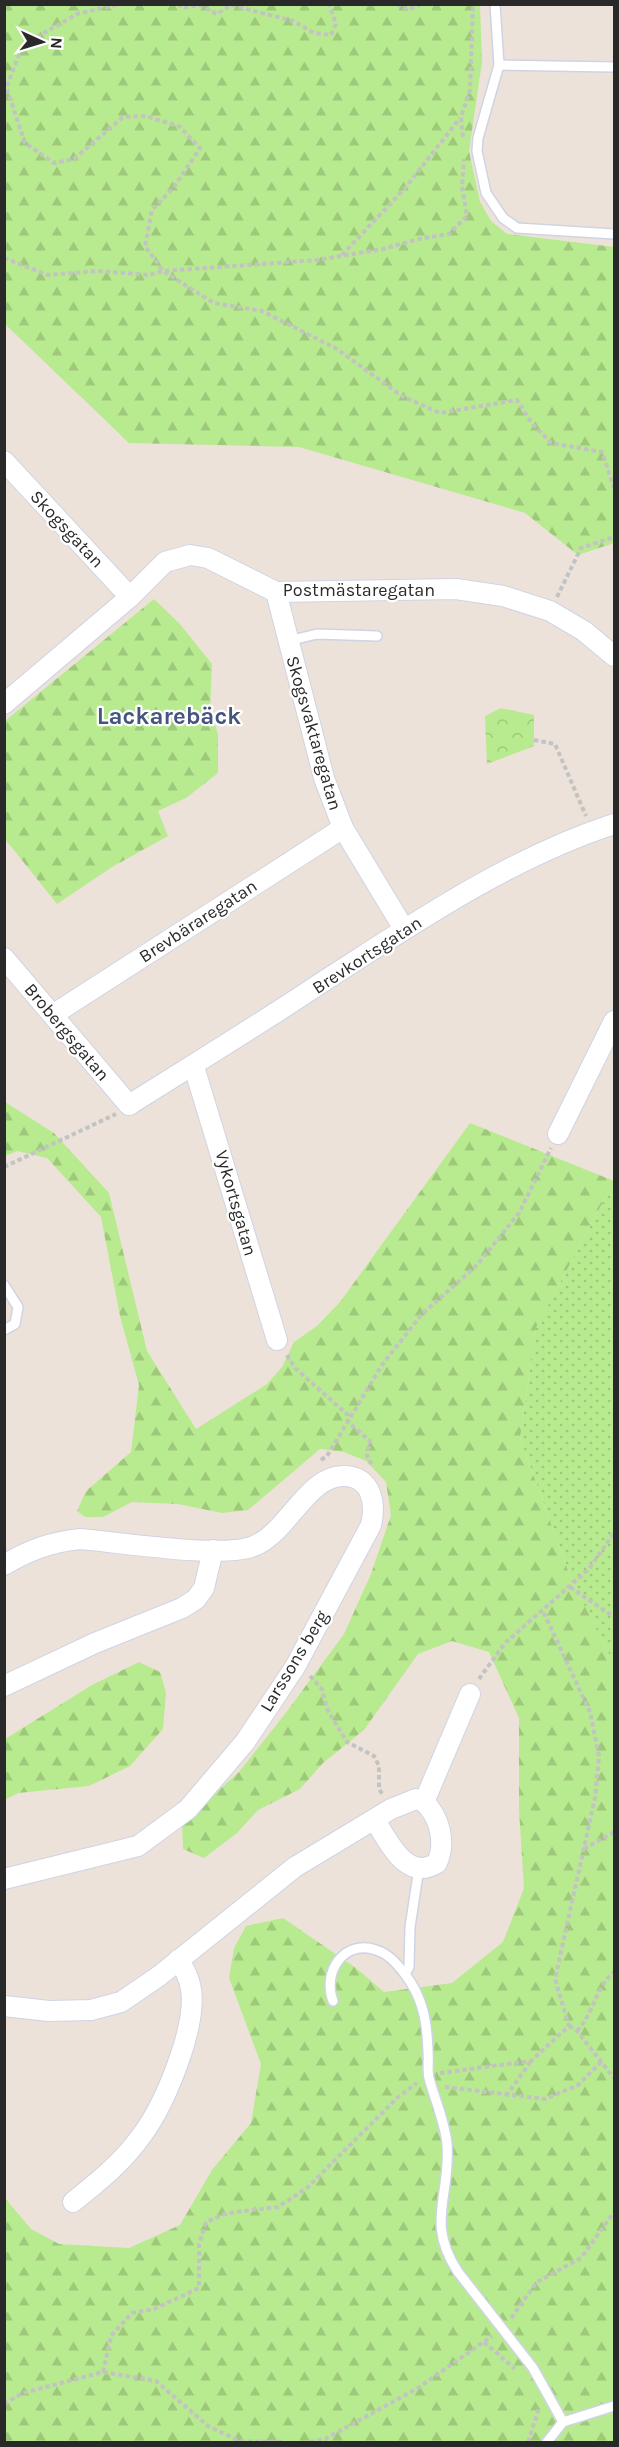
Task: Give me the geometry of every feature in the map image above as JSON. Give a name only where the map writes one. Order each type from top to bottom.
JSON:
[{"type":"street","name":"Skogsgatan","points":[[4,461],[130,597]]},
{"type":"street","name":"Postmästaregatan","points":[[4,704],[130,597],[165,562],[190,555],[208,558],[276,592],[456,589],[503,596],[550,611],[584,632],[615,656]]},
{"type":"street","name":"Skogsvaktaregatan","points":[[276,592],[324,778],[343,828],[404,929]]},
{"type":"street","name":"Brevkortsgatan","points":[[129,1105],[194,1067],[404,929],[516,865],[592,831],[615,824]]},
{"type":"street","name":"Brevbäraregatan","points":[[54,1014],[343,828]]},
{"type":"street","name":"Brobergsgatan","points":[[4,958],[54,1014],[99,1072],[129,1105]]},
{"type":"street","points":[[558,1134],[615,1022]]},
{"type":"street","name":"Vykortsgatan","points":[[194,1067],[277,1341]]},
{"type":"street","points":[[4,1565],[38,1547],[59,1541],[80,1539],[213,1550],[250,1547],[265,1541],[325,1479],[347,1476],[367,1486]]},
{"type":"street","name":"Larssons berg","points":[[4,1879],[112,1855],[138,1846],[167,1827],[188,1809],[245,1742],[295,1667],[371,1525],[373,1501],[367,1486]]},
{"type":"street","points":[[4,1686],[95,1643],[182,1608],[196,1599],[204,1588],[213,1550]]},
{"type":"street","points":[[424,1802],[470,1694]]},
{"type":"street","points":[[4,2006],[49,2011],[108,2007],[136,1994],[295,1867],[391,1809],[416,1799],[424,1802],[434,1812],[440,1831],[441,1849],[437,1863],[430,1867],[411,1867],[401,1859],[375,1820]]},
{"type":"street","points":[[73,2202],[110,2173],[129,2152],[143,2135],[169,2087],[181,2051],[191,2006],[188,1974],[178,1960]]},
{"type":"lane","points":[[495,4],[499,66],[480,129],[477,151],[481,180],[494,208],[509,224],[517,228],[615,234]]},
{"type":"lane","points":[[499,66],[615,67]]},
{"type":"lane","points":[[287,641],[317,634],[377,636]]},
{"type":"lane","points":[[4,1285],[18,1307],[18,1316],[15,1324],[4,1330]]},
{"type":"lane","points":[[405,1974],[410,1967],[410,1926],[419,1868]]},
{"type":"lane","points":[[333,2001],[330,1993],[331,1972],[337,1960],[346,1952],[364,1947],[375,1949],[395,1962],[422,2000],[426,2017],[428,2075],[447,2144],[447,2181],[440,2211],[442,2240],[448,2257],[458,2272],[533,2368],[563,2422]]},
{"type":"lane","points":[[547,2442],[563,2422],[615,2406]]},
{"type":"path","points":[[120,4],[77,14],[23,45],[6,91],[25,143],[54,163],[74,159],[123,117],[146,116],[180,127],[200,148],[174,187],[152,210],[145,246],[163,271],[214,303],[262,311],[337,349],[402,396],[440,413],[517,400],[531,422],[551,443],[602,452],[615,488]]},
{"type":"path","points":[[178,4],[183,8],[198,5],[217,14],[231,5],[293,21],[314,33],[331,34],[336,24],[328,4]]},
{"type":"path","points":[[397,4],[408,10],[421,4]]},
{"type":"path","points":[[341,256],[406,187],[460,117],[470,90],[473,4]]},
{"type":"path","points":[[4,258],[48,275],[98,271],[149,275],[163,271],[318,260],[449,234],[467,216],[462,187],[465,148],[460,117]]},
{"type":"path","points":[[550,611],[581,548],[615,537]]},
{"type":"path","points":[[534,740],[555,744],[592,831]]},
{"type":"path","points":[[4,1167],[99,1123],[129,1105]]},
{"type":"path","points":[[320,1461],[327,1456],[382,1365],[422,1315],[477,1264],[519,1213],[558,1134]]},
{"type":"path","points":[[277,1341],[295,1368],[348,1415],[348,1422],[370,1441],[367,1455],[375,1468],[377,1478],[367,1486]]},
{"type":"path","points":[[470,1694],[484,1670],[505,1643],[589,1569],[615,1533]]},
{"type":"path","points":[[570,1587],[615,1617]]},
{"type":"path","points":[[295,1667],[316,1680],[322,1689],[327,1708],[346,1742],[374,1756],[378,1766],[379,1789],[391,1809]]},
{"type":"path","points":[[583,1850],[615,1832]]},
{"type":"path","points":[[577,2031],[586,2021],[606,1979],[615,1972]]},
{"type":"path","points":[[568,2026],[577,2031],[615,2078]]},
{"type":"path","points":[[506,2096],[531,2061]]},
{"type":"path","points":[[431,2085],[506,2096],[546,2099],[578,2085],[601,2062]]},
{"type":"path","points":[[310,2442],[325,2439],[418,2388],[504,2328],[537,2282],[581,2259],[615,2212]]},
{"type":"path","points":[[484,2342],[519,2374]]},
{"type":"path","points":[[4,2404],[23,2393],[104,2372],[156,2381],[208,2426],[240,2440],[283,2442]]},
{"type":"path","points":[[528,2442],[542,2398]]},
{"type":"green space","points":[[4,5],[480,5],[482,62],[469,151],[480,202],[491,221],[507,234],[614,247],[614,543],[578,555],[525,513],[299,447],[129,443],[5,324]]},
{"type":"green space","points":[[154,599],[179,623],[212,664],[210,710],[218,734],[218,773],[186,798],[158,811],[168,836],[112,867],[57,904],[5,839],[5,721]]},
{"type":"green space","points":[[501,708],[534,715],[534,746],[487,764],[485,716]]},
{"type":"green space","points":[[5,1102],[54,1133],[109,1193],[147,1351],[196,1429],[267,1384],[282,1367],[294,1342],[317,1326],[340,1302],[470,1123],[614,1181],[536,1328],[520,1438],[571,1579],[614,1664],[614,2442],[5,2442],[4,2197],[31,2229],[59,2244],[129,2248],[180,2225],[212,2170],[251,2123],[261,2064],[229,1978],[234,1948],[246,1926],[283,1918],[356,1968],[384,1992],[452,1983],[503,1942],[524,1888],[519,1810],[519,1718],[489,1652],[452,1641],[418,1654],[364,1730],[323,1763],[300,1789],[258,1810],[237,1833],[204,1858],[183,1849],[182,1823],[239,1772],[344,1634],[371,1574],[391,1515],[386,1482],[366,1461],[344,1452],[320,1449],[248,1510],[222,1513],[178,1504],[132,1502],[103,1517],[85,1517],[77,1511],[86,1491],[131,1452],[139,1385],[120,1316],[101,1217],[47,1158],[17,1151],[5,1156]]},
{"type":"green space","points":[[614,1181],[614,1664],[571,1579],[520,1438],[536,1328]]},
{"type":"green space","points":[[139,1662],[160,1672],[166,1693],[163,1729],[130,1766],[89,1786],[18,1793],[5,1800],[5,1739],[92,1685]]},
{"type":"district","name":"Lackarebäck","points":[[169,716]]}]
